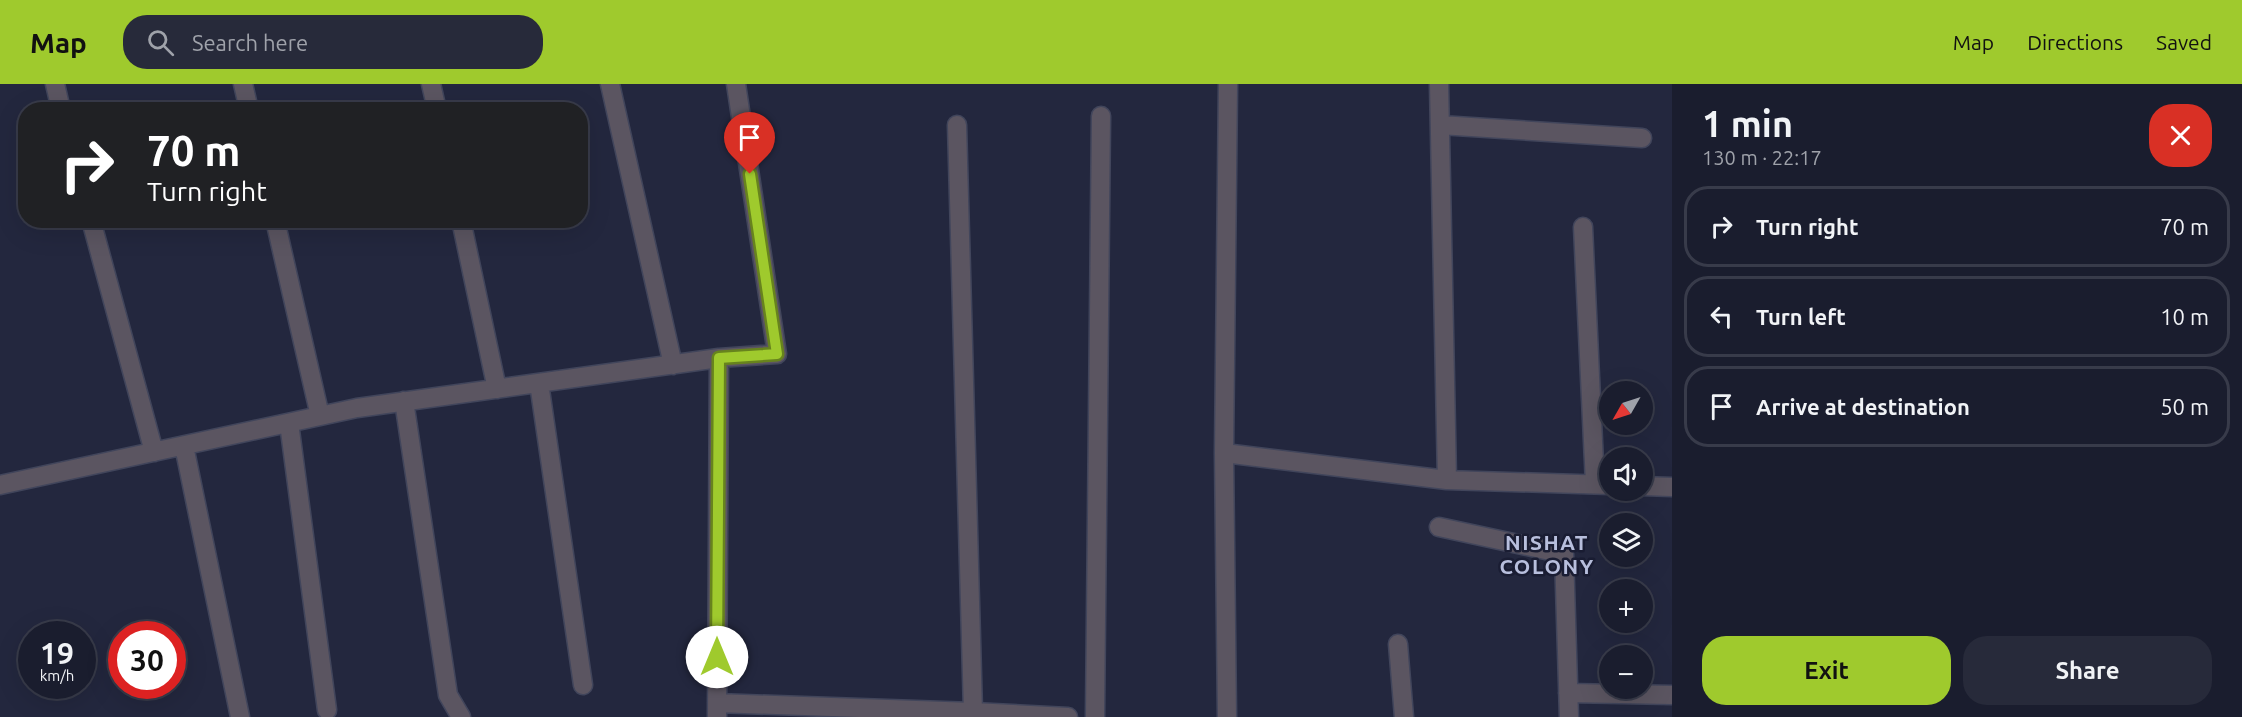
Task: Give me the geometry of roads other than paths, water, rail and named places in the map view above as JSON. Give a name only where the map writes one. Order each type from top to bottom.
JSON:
[{"type":"street","points":[[55,84],[60,102]]},
{"type":"street","points":[[243,84],[247,102]]},
{"type":"street","points":[[431,84],[435,102]]},
{"type":"street","points":[[610,84],[673,364]]},
{"type":"street","points":[[0,485],[320,416],[404,401],[719,358],[777,354],[736,84]]},
{"type":"street","points":[[1227,717],[1224,453],[1228,84]]},
{"type":"street","points":[[1439,84],[1447,480]]},
{"type":"street","points":[[1095,717],[1101,116]]},
{"type":"street","points":[[957,125],[973,712]]},
{"type":"street","points":[[1440,125],[1641,138]]},
{"type":"street","points":[[1582,227],[1599,447]]},
{"type":"street","points":[[93,228],[154,452]]},
{"type":"street","points":[[277,228],[320,416]]},
{"type":"street","points":[[463,228],[497,389]]},
{"type":"street","points":[[719,358],[717,710],[973,712],[1068,717]]},
{"type":"street","points":[[539,383],[583,685]]},
{"type":"street","points":[[404,401],[448,695],[461,717]]},
{"type":"street","points":[[289,423],[327,710]]},
{"type":"street","points":[[184,446],[240,717]]},
{"type":"street","points":[[1224,453],[1447,480],[1599,485]]},
{"type":"street","points":[[1653,486],[1672,487]]},
{"type":"street","points":[[1439,527],[1564,554],[1569,717]]},
{"type":"street","points":[[1398,644],[1404,717]]},
{"type":"street","points":[[1568,693],[1672,695]]},
{"type":"district","name":"NISHAT COLONY","points":[[1547,555]]}]
